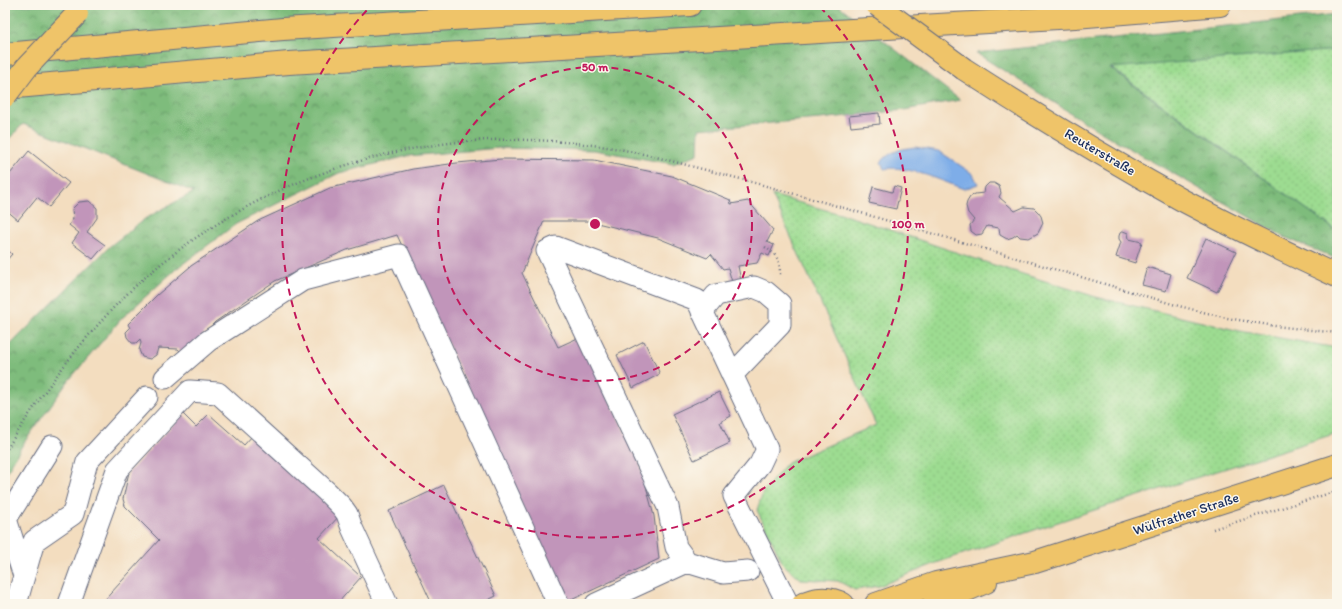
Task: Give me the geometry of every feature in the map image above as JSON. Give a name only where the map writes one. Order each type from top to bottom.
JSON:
[{"type":"main road","points":[[5,54],[282,29],[690,5]]},
{"type":"main road","name":"Reuterstraße","points":[[877,5],[964,69],[1040,118],[1183,200],[1281,250],[1337,276]]},
{"type":"main road","points":[[5,88],[289,63],[1052,18],[1220,5]]},
{"type":"main road","points":[[5,96],[27,68],[82,9]]},
{"type":"main road","name":"Wülfrather Straße","points":[[934,604],[1035,562],[1337,465]]},
{"type":"main road","name":"Wülfrather Straße","points":[[876,604],[936,583],[1035,562]]},
{"type":"main road","points":[[803,604],[820,599],[835,600],[843,604]]},
{"type":"lane","points":[[748,571],[723,572],[687,562],[676,547],[668,507],[547,251],[556,247],[696,300],[767,449],[760,464],[734,496],[788,604]]},
{"type":"lane","points":[[165,378],[208,341],[303,280],[399,255],[558,604]]},
{"type":"lane","points":[[702,312],[716,295],[754,286],[766,292],[780,304],[780,325],[732,374]]},
{"type":"lane","points":[[69,604],[117,470],[190,391],[218,393],[342,507],[387,604]]},
{"type":"lane","points":[[16,604],[34,540],[73,514],[87,462],[147,397]]},
{"type":"lane","points":[[24,576],[6,519],[52,446]]},
{"type":"lane","points":[[596,604],[687,562]]},
{"type":"path","points":[[5,452],[28,415],[91,332],[123,298],[157,268],[193,240],[262,198],[300,181],[338,167],[375,157],[443,144],[490,140],[536,140],[602,146],[645,155],[730,176],[801,196],[1179,306],[1227,318],[1275,326],[1337,333]]},
{"type":"green space","points":[[5,5],[838,5],[960,100],[904,110],[820,119],[699,129],[698,154],[673,164],[594,150],[499,148],[408,156],[339,173],[236,224],[176,269],[122,318],[69,380],[23,444],[5,475],[5,350],[110,246],[146,218],[194,192],[23,124],[5,143]]},
{"type":"green space","points":[[1337,14],[1337,50],[1110,68],[1337,231],[1337,259],[1284,237],[1099,131],[976,53]]},
{"type":"green space","points":[[1337,50],[1337,231],[1110,67]]},
{"type":"green space","points":[[772,195],[851,217],[994,265],[1096,297],[1240,331],[1337,348],[1337,433],[1085,513],[939,562],[879,586],[855,590],[838,581],[800,579],[783,564],[757,510],[763,492],[787,463],[876,425]]},
{"type":"water","points":[[915,147],[939,151],[973,174],[978,184],[964,189],[913,171],[893,168],[884,169],[881,162],[888,155],[900,150]]},
{"type":"building","points":[[879,113],[880,124],[851,127],[849,116]]},
{"type":"building","points":[[29,151],[69,183],[49,207],[37,197],[18,220],[5,209],[5,180]]},
{"type":"building","points":[[501,159],[594,160],[672,176],[728,199],[730,200],[731,204],[748,201],[773,230],[767,242],[774,245],[769,256],[762,253],[757,263],[738,266],[741,281],[732,282],[728,268],[723,269],[711,254],[707,258],[658,238],[589,221],[544,221],[522,273],[558,347],[580,337],[640,464],[654,516],[659,559],[569,601],[495,452],[498,451],[397,235],[347,250],[275,281],[215,322],[198,340],[181,352],[178,349],[158,348],[156,355],[150,359],[142,357],[139,350],[141,343],[140,339],[136,343],[132,343],[127,337],[126,332],[130,328],[128,324],[157,295],[191,266],[258,221],[330,188],[413,169]]},
{"type":"building","points":[[989,183],[994,183],[999,186],[1001,193],[999,197],[1015,211],[1024,207],[1034,208],[1038,212],[1043,223],[1038,233],[1029,238],[1020,237],[1017,234],[1007,239],[1000,235],[999,228],[987,226],[982,234],[976,235],[971,231],[970,225],[974,220],[968,213],[966,206],[967,202],[970,197],[975,194],[984,193],[985,187]]},
{"type":"building","points":[[894,186],[901,188],[896,209],[869,203],[873,187],[892,192]]},
{"type":"building","points":[[89,201],[97,208],[97,218],[87,232],[105,245],[93,259],[72,243],[79,233],[69,225],[73,219],[72,209],[79,202]]},
{"type":"building","points":[[1123,231],[1128,233],[1129,239],[1142,242],[1135,263],[1116,257],[1121,242],[1119,236]]},
{"type":"building","points":[[1206,238],[1236,252],[1217,292],[1187,278]]},
{"type":"building","points":[[5,248],[12,254],[5,262]]},
{"type":"building","points":[[1147,267],[1171,274],[1166,291],[1142,285]]},
{"type":"building","points":[[644,341],[660,374],[633,388],[617,355]]},
{"type":"building","points":[[719,392],[731,416],[720,422],[730,443],[694,460],[672,414]]},
{"type":"building","points":[[183,414],[196,427],[209,414],[244,445],[253,435],[340,515],[319,538],[361,577],[337,604],[101,604],[159,540],[125,506],[123,499],[129,472]]},
{"type":"building","points":[[444,485],[496,596],[480,604],[432,604],[389,511]]}]
